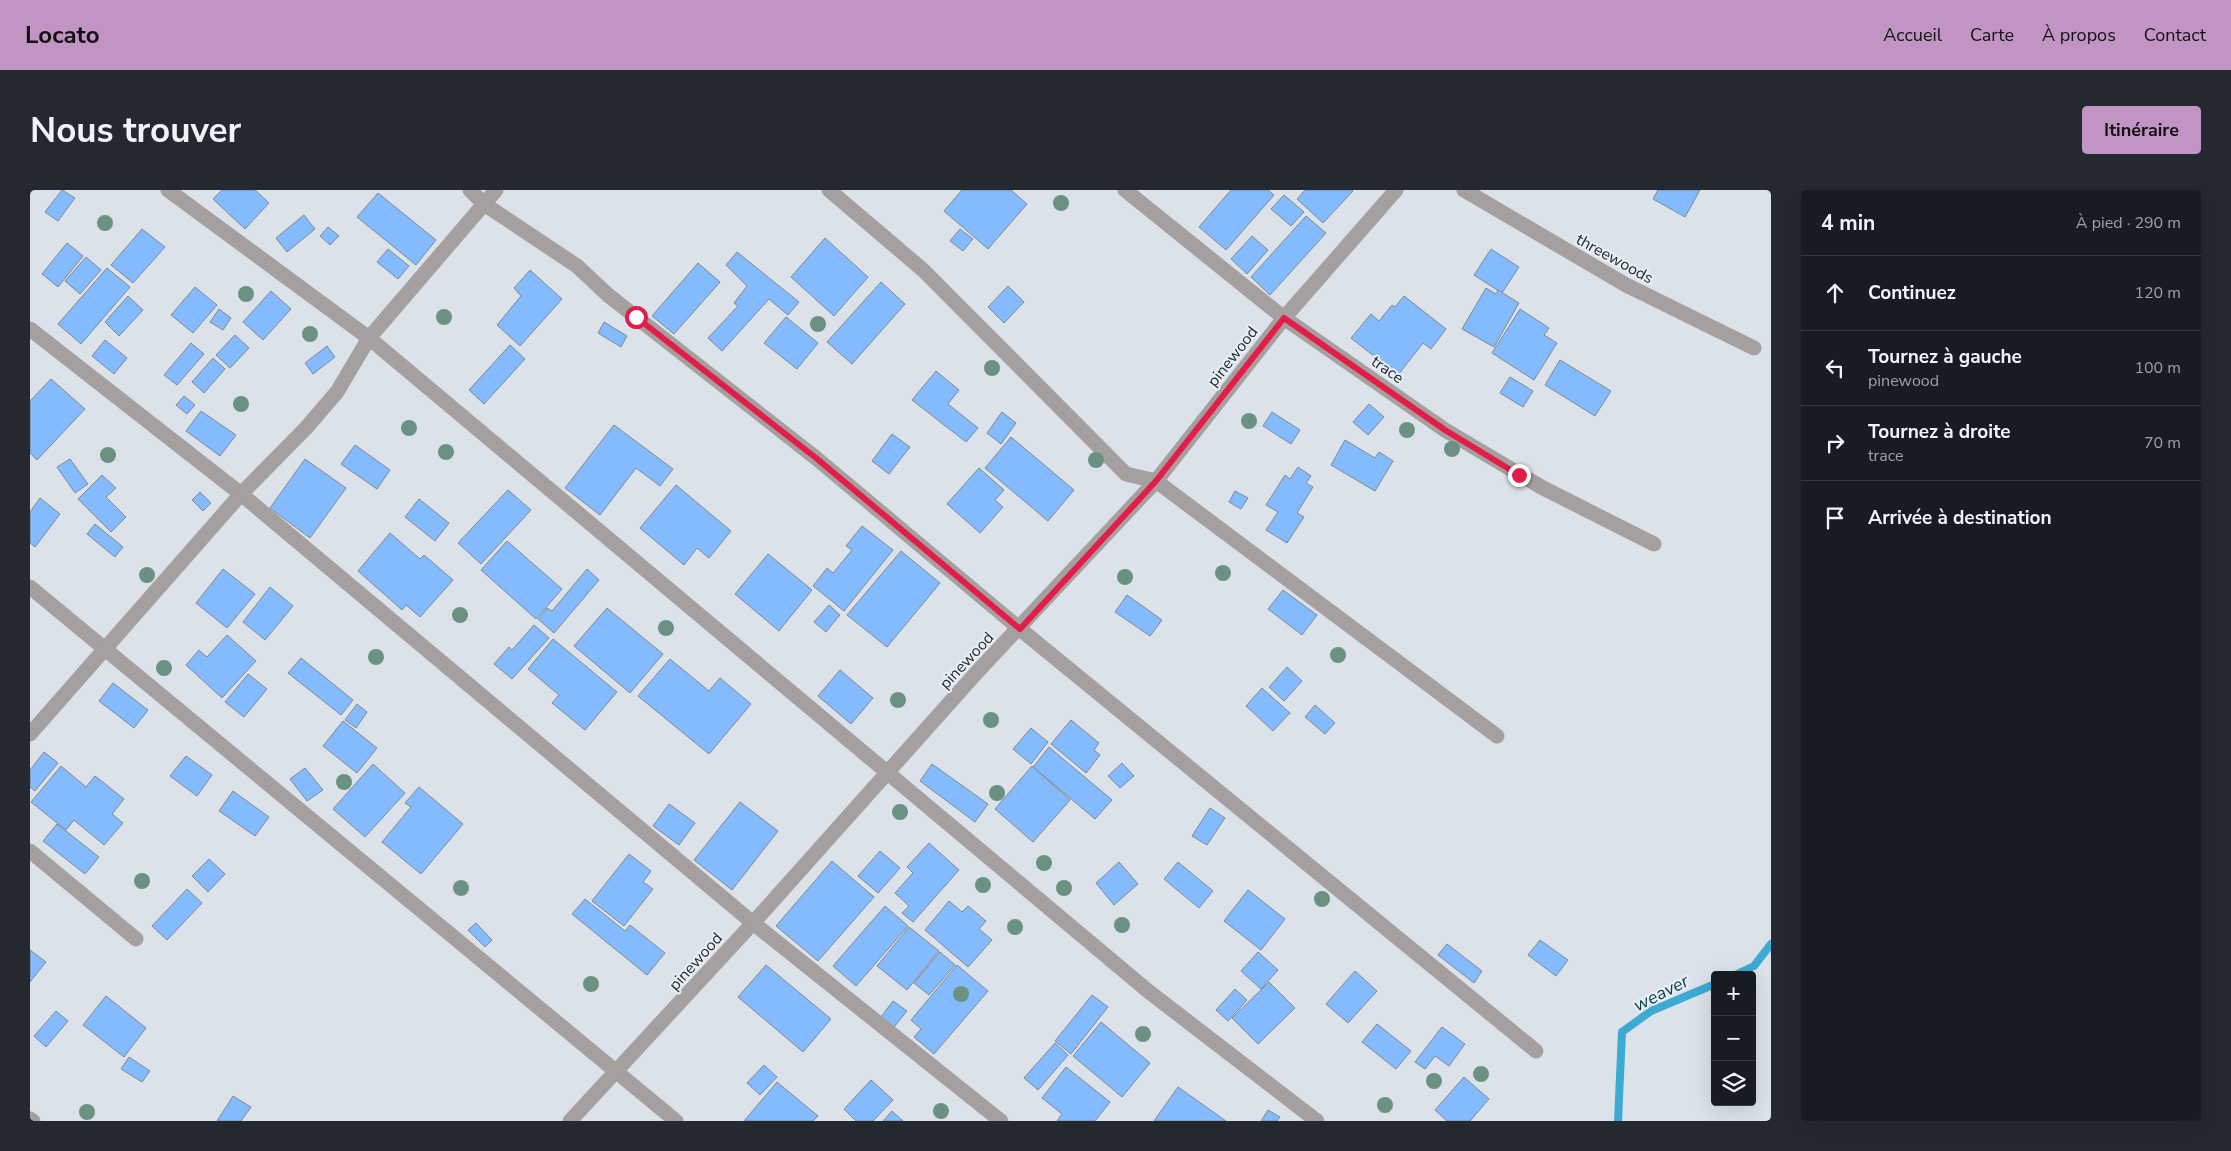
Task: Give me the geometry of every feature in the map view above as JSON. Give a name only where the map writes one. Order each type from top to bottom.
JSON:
[{"type":"street","points":[[168,190],[369,338],[1148,990],[1317,1121]]},
{"type":"street","points":[[470,190],[484,204],[577,266],[608,295],[816,458],[1020,629],[1536,1051]]},
{"type":"street","points":[[30,734],[241,494],[306,428],[336,392],[369,338],[496,190]]},
{"type":"street","points":[[829,190],[923,270],[1111,462],[1126,474],[1156,481],[1498,736]]},
{"type":"street","name":"trace","points":[[1125,190],[1284,318],[1445,430],[1543,488],[1654,544]]},
{"type":"street","name":"pinewood","points":[[570,1121],[617,1073],[753,923],[978,671],[1020,629],[1156,481],[1284,318],[1396,190]]},
{"type":"street","name":"threewoods","points":[[1464,190],[1626,285],[1754,348]]},
{"type":"street","points":[[30,330],[241,494],[753,923],[1001,1121]]},
{"type":"street","points":[[30,587],[676,1121]]},
{"type":"street","points":[[30,852],[136,939]]},
{"type":"building","points":[[62,190],[75,198],[58,221],[45,212]]},
{"type":"building","points":[[222,190],[255,190],[269,203],[245,229],[213,199]]},
{"type":"building","points":[[962,190],[1011,190],[1027,204],[988,249],[944,211]]},
{"type":"building","points":[[1231,190],[1268,190],[1274,195],[1226,250],[1199,227]]},
{"type":"building","points":[[1305,190],[1353,191],[1323,223],[1297,199]]},
{"type":"building","points":[[1658,190],[1700,190],[1685,217],[1653,199]]},
{"type":"building","points":[[378,193],[436,240],[416,265],[357,217]]},
{"type":"building","points":[[1284,195],[1304,212],[1291,226],[1271,209]]},
{"type":"building","points":[[304,215],[315,229],[287,252],[276,238]]},
{"type":"building","points":[[1306,216],[1326,233],[1270,295],[1251,277]]},
{"type":"building","points":[[328,227],[339,236],[330,245],[320,236]]},
{"type":"building","points":[[142,229],[165,247],[133,283],[111,265]]},
{"type":"building","points":[[960,229],[973,239],[963,251],[950,241]]},
{"type":"building","points":[[1252,236],[1268,250],[1247,274],[1231,259]]},
{"type":"building","points":[[825,238],[868,277],[834,316],[791,277]]},
{"type":"building","points":[[67,243],[83,256],[58,287],[42,274]]},
{"type":"building","points":[[388,249],[409,266],[398,279],[377,262]]},
{"type":"building","points":[[1491,249],[1519,267],[1502,293],[1474,275]]},
{"type":"building","points":[[737,252],[799,302],[788,315],[769,299],[722,351],[708,338],[738,306],[734,303],[747,286],[726,265]]},
{"type":"building","points":[[86,257],[101,270],[80,294],[65,281]]},
{"type":"building","points":[[698,263],[720,282],[674,334],[652,316]]},
{"type":"building","points":[[107,268],[130,287],[81,344],[58,324]]},
{"type":"building","points":[[530,270],[562,299],[520,346],[497,325],[521,296],[514,288]]},
{"type":"building","points":[[881,282],[905,304],[852,364],[827,342]]},
{"type":"building","points":[[1008,286],[1024,302],[1004,323],[988,307]]},
{"type":"building","points":[[195,287],[217,305],[193,333],[171,315]]},
{"type":"building","points":[[1486,288],[1496,294],[1498,290],[1519,303],[1494,347],[1462,329]]},
{"type":"building","points":[[271,291],[291,309],[263,340],[243,322]]},
{"type":"building","points":[[128,296],[143,310],[119,336],[105,322]]},
{"type":"building","points":[[1404,296],[1446,329],[1431,349],[1423,343],[1398,375],[1351,338],[1371,314],[1379,321],[1392,305],[1395,307]]},
{"type":"building","points":[[219,309],[231,318],[223,330],[210,322]]},
{"type":"building","points":[[1520,309],[1549,328],[1544,335],[1557,343],[1534,380],[1492,353]]},
{"type":"building","points":[[786,317],[818,343],[797,369],[764,343]]},
{"type":"building","points":[[604,322],[627,336],[621,347],[598,333]]},
{"type":"building","points":[[235,335],[249,348],[230,368],[216,355]]},
{"type":"building","points":[[105,340],[127,358],[114,374],[92,356]]},
{"type":"building","points":[[191,343],[204,354],[177,385],[164,375]]},
{"type":"building","points":[[510,345],[525,359],[484,404],[469,390]]},
{"type":"building","points":[[327,346],[335,357],[313,374],[305,363]]},
{"type":"building","points":[[213,358],[225,369],[204,393],[192,382]]},
{"type":"building","points":[[1560,360],[1611,391],[1595,416],[1545,385]]},
{"type":"building","points":[[936,371],[959,390],[948,404],[978,428],[966,442],[912,400]]},
{"type":"building","points":[[1510,377],[1533,391],[1523,407],[1500,393]]},
{"type":"building","points":[[51,379],[85,409],[37,460],[30,453],[30,401]]},
{"type":"building","points":[[184,396],[195,405],[187,414],[176,405]]},
{"type":"building","points":[[1369,404],[1384,417],[1368,435],[1353,422]]},
{"type":"building","points":[[201,411],[236,435],[220,456],[186,431]]},
{"type":"building","points":[[1002,412],[1016,423],[1001,444],[987,433]]},
{"type":"building","points":[[1272,412],[1300,430],[1291,444],[1263,426]]},
{"type":"building","points":[[614,425],[673,469],[660,486],[636,468],[600,515],[565,488]]},
{"type":"building","points":[[892,434],[910,447],[889,474],[872,461]]},
{"type":"building","points":[[1011,437],[1074,490],[1048,521],[985,468]]},
{"type":"building","points":[[1345,440],[1375,458],[1379,452],[1393,461],[1375,491],[1331,465]]},
{"type":"building","points":[[355,445],[390,470],[377,489],[341,464]]},
{"type":"building","points":[[70,459],[88,484],[75,493],[57,467]]},
{"type":"building","points":[[305,459],[346,488],[310,538],[270,508]]},
{"type":"building","points":[[1298,467],[1311,476],[1306,483],[1313,487],[1297,513],[1304,517],[1287,543],[1266,530],[1278,512],[1266,505],[1285,475],[1290,479]]},
{"type":"building","points":[[979,468],[1004,490],[995,500],[1003,507],[980,533],[947,504]]},
{"type":"building","points":[[102,475],[116,488],[106,497],[126,517],[111,532],[78,499]]},
{"type":"building","points":[[676,485],[731,531],[709,558],[697,548],[684,565],[640,528]]},
{"type":"building","points":[[508,490],[531,510],[481,564],[458,543]]},
{"type":"building","points":[[1235,491],[1248,498],[1241,509],[1229,502]]},
{"type":"building","points":[[200,492],[211,503],[203,511],[192,500]]},
{"type":"building","points":[[40,498],[60,514],[35,547],[30,543],[30,512]]},
{"type":"building","points":[[419,499],[449,523],[435,541],[405,517]]},
{"type":"building","points":[[95,524],[123,547],[115,557],[87,534]]},
{"type":"building","points":[[862,526],[893,550],[844,611],[813,586],[827,568],[833,573],[852,550],[846,546]]},
{"type":"building","points":[[390,533],[420,559],[424,555],[453,580],[420,617],[406,605],[402,610],[358,571]]},
{"type":"building","points":[[507,541],[562,589],[536,619],[481,570]]},
{"type":"building","points":[[901,551],[940,583],[887,647],[847,615]]},
{"type":"building","points":[[768,554],[812,590],[779,631],[735,594]]},
{"type":"building","points":[[223,569],[255,594],[227,628],[196,603]]},
{"type":"building","points":[[587,569],[599,580],[554,633],[538,619],[547,608],[552,611]]},
{"type":"building","points":[[270,587],[293,606],[265,640],[243,622]]},
{"type":"building","points":[[1283,590],[1317,615],[1302,635],[1268,609]]},
{"type":"building","points":[[1127,595],[1162,620],[1150,636],[1115,612]]},
{"type":"building","points":[[829,605],[840,615],[826,632],[814,622]]},
{"type":"building","points":[[607,608],[663,654],[630,693],[574,646]]},
{"type":"building","points":[[534,625],[549,638],[512,679],[494,664],[509,647],[512,650]]},
{"type":"building","points":[[227,635],[256,661],[222,698],[186,665],[199,650],[207,657]]},
{"type":"building","points":[[553,639],[617,692],[585,730],[552,703],[559,695],[528,669]]},
{"type":"building","points":[[301,658],[353,700],[341,715],[288,673]]},
{"type":"building","points":[[670,659],[709,691],[720,678],[751,704],[709,754],[638,696]]},
{"type":"building","points":[[1287,667],[1302,681],[1284,701],[1269,687]]},
{"type":"building","points":[[840,670],[873,698],[851,724],[818,696]]},
{"type":"building","points":[[248,674],[267,689],[244,717],[225,702]]},
{"type":"building","points":[[113,683],[148,710],[134,728],[99,701]]},
{"type":"building","points":[[1262,688],[1290,713],[1273,731],[1246,706]]},
{"type":"building","points":[[357,704],[367,712],[356,728],[345,720]]},
{"type":"building","points":[[1315,705],[1335,723],[1325,734],[1305,717]]},
{"type":"building","points":[[1071,720],[1099,743],[1094,750],[1100,755],[1086,773],[1051,744]]},
{"type":"building","points":[[343,721],[377,748],[357,773],[323,746]]},
{"type":"building","points":[[1031,728],[1048,742],[1031,764],[1013,749]]},
{"type":"building","points":[[1049,747],[1112,800],[1095,819],[1033,767]]},
{"type":"building","points":[[44,752],[58,763],[35,791],[30,787],[30,770]]},
{"type":"building","points":[[186,756],[212,775],[197,796],[170,776]]},
{"type":"building","points":[[1122,763],[1134,776],[1120,788],[1108,776]]},
{"type":"building","points":[[373,764],[405,793],[365,837],[333,809]]},
{"type":"building","points":[[932,764],[988,804],[975,822],[920,781]]},
{"type":"building","points":[[61,766],[86,787],[95,776],[124,799],[112,814],[123,823],[104,845],[74,820],[66,830],[31,802]]},
{"type":"building","points":[[1032,766],[1070,800],[1033,842],[995,809]]},
{"type":"building","points":[[305,768],[323,790],[307,801],[290,779]]},
{"type":"building","points":[[419,787],[463,824],[421,874],[382,842],[411,807],[405,803]]},
{"type":"building","points":[[233,791],[269,817],[255,836],[219,811]]},
{"type":"building","points":[[740,802],[778,831],[732,890],[694,860]]},
{"type":"building","points":[[669,804],[695,823],[679,845],[653,826]]},
{"type":"building","points":[[1210,808],[1225,818],[1207,845],[1192,836]]},
{"type":"building","points":[[57,824],[99,857],[85,874],[43,841]]},
{"type":"building","points":[[929,843],[959,870],[913,922],[902,913],[909,906],[895,893],[913,873],[907,867]]},
{"type":"building","points":[[880,851],[900,868],[878,893],[858,876]]},
{"type":"building","points":[[629,854],[651,871],[643,882],[653,889],[624,926],[592,901]]},
{"type":"building","points":[[209,859],[225,874],[208,892],[192,876]]},
{"type":"building","points":[[832,861],[874,897],[818,961],[776,926]]},
{"type":"building","points":[[1119,862],[1138,884],[1114,905],[1096,883]]},
{"type":"building","points":[[1178,862],[1213,891],[1199,908],[1164,879]]},
{"type":"building","points":[[187,889],[202,903],[167,940],[152,926]]},
{"type":"building","points":[[1248,890],[1285,919],[1261,950],[1224,921]]},
{"type":"building","points":[[585,899],[625,931],[630,925],[665,953],[647,975],[572,914]]},
{"type":"building","points":[[949,901],[962,912],[968,906],[986,921],[979,929],[992,940],[968,967],[925,930]]},
{"type":"building","points":[[885,906],[908,926],[856,986],[833,966]]},
{"type":"building","points":[[476,923],[492,940],[485,947],[468,930]]},
{"type":"building","points":[[909,927],[939,951],[907,990],[877,966]]},
{"type":"building","points":[[1540,940],[1568,960],[1556,976],[1528,955]]},
{"type":"building","points":[[1447,944],[1482,971],[1474,983],[1438,955]]},
{"type":"building","points":[[30,950],[46,962],[30,982]]},
{"type":"building","points":[[940,952],[955,965],[929,995],[914,983]]},
{"type":"building","points":[[1258,952],[1278,970],[1261,989],[1241,971]]},
{"type":"building","points":[[766,965],[831,1019],[803,1052],[738,997]]},
{"type":"building","points":[[957,965],[988,991],[934,1054],[914,1037],[921,1029],[911,1020]]},
{"type":"building","points":[[1355,971],[1377,991],[1348,1023],[1326,1004]]},
{"type":"building","points":[[1269,982],[1295,1008],[1258,1044],[1232,1018]]},
{"type":"building","points":[[1235,989],[1247,1000],[1228,1021],[1216,1010]]},
{"type":"building","points":[[1092,995],[1108,1007],[1071,1054],[1055,1041]]},
{"type":"building","points":[[106,996],[146,1028],[124,1057],[83,1025]]},
{"type":"building","points":[[893,1001],[907,1011],[894,1027],[881,1017]]},
{"type":"building","points":[[56,1011],[68,1021],[46,1047],[34,1036]]},
{"type":"building","points":[[1101,1022],[1150,1063],[1122,1097],[1073,1056]]},
{"type":"building","points":[[1377,1024],[1411,1051],[1396,1069],[1362,1042]]},
{"type":"building","points":[[1442,1027],[1465,1044],[1449,1066],[1435,1056],[1425,1069],[1415,1062]]},
{"type":"building","points":[[1055,1043],[1068,1055],[1038,1090],[1024,1078]]},
{"type":"building","points":[[129,1057],[150,1071],[142,1082],[121,1069]]},
{"type":"building","points":[[764,1065],[777,1077],[760,1095],[747,1083]]},
{"type":"building","points":[[1066,1067],[1110,1102],[1095,1121],[1057,1121],[1062,1114],[1042,1098]]},
{"type":"building","points":[[1464,1077],[1489,1099],[1470,1121],[1447,1121],[1435,1110]]},
{"type":"building","points":[[871,1080],[893,1100],[873,1121],[856,1121],[844,1109]]},
{"type":"building","points":[[777,1082],[818,1116],[813,1121],[744,1121]]},
{"type":"building","points":[[1178,1087],[1226,1121],[1154,1121]]},
{"type":"building","points":[[233,1096],[251,1107],[241,1121],[217,1121]]},
{"type":"building","points":[[1268,1110],[1280,1117],[1277,1121],[1261,1121]]},
{"type":"building","points":[[892,1111],[903,1121],[883,1121]]},
{"type":"waterway","name":"weaver","points":[[1743,971],[1754,966],[1771,944]]},
{"type":"waterway","name":"weaver","points":[[1618,1121],[1622,1032],[1651,1011],[1711,986]]},
{"type":"route","points":[[636,317],[816,458],[1020,629],[1156,481],[1284,318],[1445,430],[1519,475]]}]
